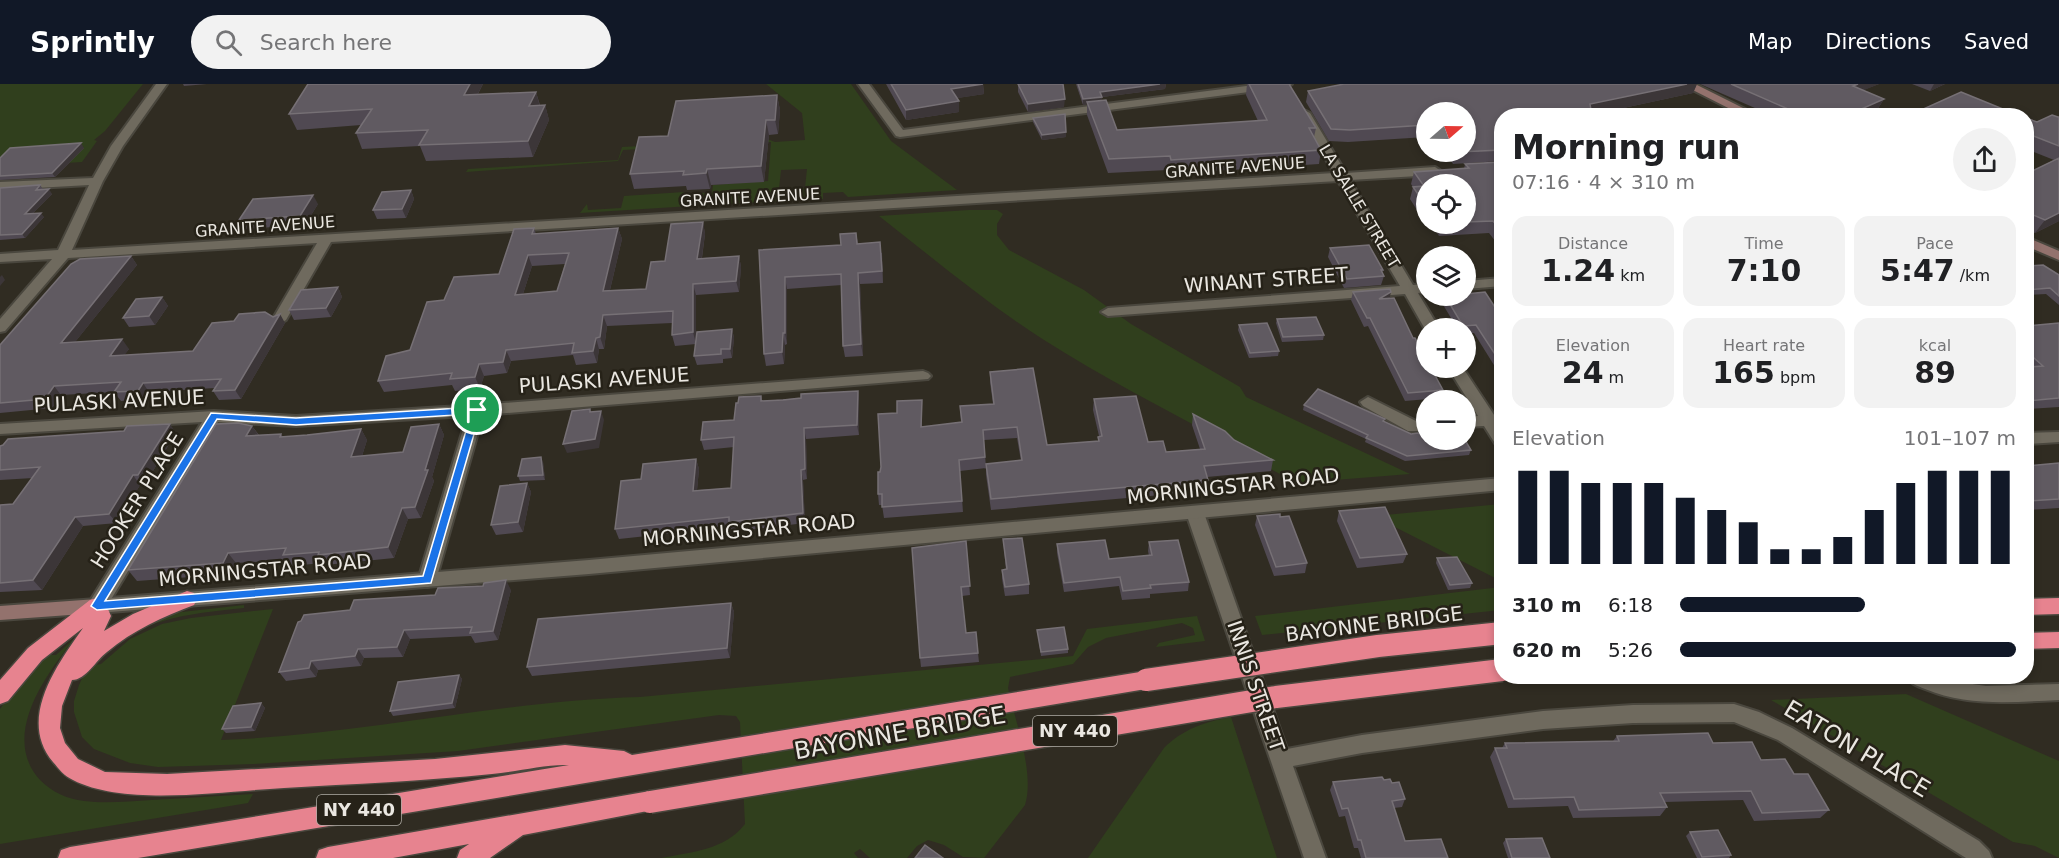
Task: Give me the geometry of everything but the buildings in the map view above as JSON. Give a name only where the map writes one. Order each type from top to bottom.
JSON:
[{"type":"highway","points":[[51,706],[85,660],[111,636],[146,615],[187,599]]},
{"type":"highway","points":[[0,695],[35,654],[97,606],[101,616],[99,622],[70,661],[59,682],[51,706],[50,739],[61,757],[81,772],[119,784],[167,784],[435,769],[565,755],[649,764]]},
{"type":"highway","points":[[2034,607],[2059,606]]},
{"type":"highway","name":"BAYONNE BRIDGE","points":[[649,764],[1190,673],[1378,646],[1494,634]]},
{"type":"highway","points":[[2034,641],[2059,640]]},
{"type":"highway","name":"BAYONNE BRIDGE","points":[[523,824],[1276,697],[1494,670]]},
{"type":"highway","name":"NY 440","points":[[70,858],[649,764]]},
{"type":"highway","points":[[469,858],[523,824]]},
{"type":"highway","name":"NY 440","points":[[328,858],[523,824]]},
{"type":"main road","points":[[1686,84],[1737,108]]},
{"type":"main road","points":[[2034,245],[2059,256]]},
{"type":"main road","name":"MORNINGSTAR ROAD","points":[[0,613],[97,606]]},
{"type":"street","points":[[0,328],[63,255],[97,181],[117,146],[162,84]]},
{"type":"street","points":[[863,84],[900,134],[1287,84]]},
{"type":"street","name":"LA SALLE STREET","points":[[1287,84],[1426,318]]},
{"type":"street","name":"GRANITE AVENUE","points":[[0,258],[1446,170]]},
{"type":"street","points":[[0,186],[97,181]]},
{"type":"street","points":[[279,320],[326,239]]},
{"type":"street","points":[[1476,284],[1494,283]]},
{"type":"street","name":"WINANT STREET","points":[[1108,312],[1416,289]]},
{"type":"street","name":"PULASKI AVENUE","points":[[0,429],[214,416],[296,421],[477,410],[923,376]]},
{"type":"street","points":[[1462,378],[1494,430]]},
{"type":"street","points":[[1368,402],[1416,427]]},
{"type":"street","points":[[427,580],[477,410]]},
{"type":"street","name":"HOOKER PLACE","points":[[97,606],[214,416]]},
{"type":"street","points":[[1476,421],[1487,420]]},
{"type":"street","points":[[2034,439],[2059,437]]},
{"type":"street","name":"MORNINGSTAR ROAD","points":[[97,606],[427,580],[1494,485]]},
{"type":"street","name":"INNIS STREET","points":[[1196,513],[1315,858]]},
{"type":"street","points":[[1932,684],[1940,688],[1974,695],[2059,692]]},
{"type":"street","name":"EATON PLACE","points":[[1282,759],[1362,744],[1543,720],[1633,714],[1734,713],[1752,718],[1785,734],[1976,853]]},
{"type":"green space","points":[[0,84],[143,84],[105,131],[94,140],[97,141],[82,162],[0,167]]},
{"type":"green space","points":[[766,84],[851,84],[891,141],[957,190],[848,197],[843,192],[823,193],[823,199],[700,205],[702,193],[712,193],[713,185],[768,181],[771,142],[623,150],[618,161],[466,172],[468,169],[618,160],[622,147],[767,139],[775,142],[805,140],[802,113]],"holes":[[[807,169],[805,188],[779,189],[781,170]]]},
{"type":"green space","points":[[684,192],[684,194],[693,194],[691,206],[580,213],[587,204],[588,210],[621,208],[624,196]]},
{"type":"green space","points":[[997,210],[1003,214],[997,224],[997,235],[1009,250],[1084,290],[1131,324],[1240,387],[1246,397],[1410,474],[1297,483],[1110,380],[1022,326],[879,216]]},
{"type":"green space","points":[[1494,505],[1494,577],[1391,525],[1385,515]]},
{"type":"green space","points":[[1494,588],[1494,611],[1262,635],[1255,616]]},
{"type":"green space","points":[[244,605],[244,608],[182,616],[143,628],[109,649],[94,665],[101,664],[130,639],[162,624],[191,618],[273,609],[221,740],[326,732],[535,705],[1073,656],[1087,629],[1197,616],[1205,641],[1156,647],[1159,643],[1195,635],[1193,628],[1182,623],[1106,638],[1088,647],[1073,664],[1010,677],[1008,688],[1026,763],[1027,792],[1025,805],[984,858],[963,857],[944,845],[928,840],[917,846],[907,858],[870,858],[860,849],[854,853],[858,858],[661,858],[718,845],[737,833],[745,824],[740,722],[736,716],[719,715],[458,751],[254,764],[158,767],[130,763],[94,749],[82,737],[74,712],[74,701],[79,685],[86,670],[114,640],[173,613]]},
{"type":"green space","points":[[76,637],[41,687],[26,725],[25,744],[29,763],[40,780],[60,794],[84,801],[118,802],[253,794],[248,803],[0,844],[0,709],[17,684],[45,655],[56,655]]},
{"type":"green space","points":[[1906,694],[2059,761],[2059,858],[2035,846],[2013,842],[1771,700]]},
{"type":"green space","points":[[1231,717],[1277,858],[1088,858],[1171,741],[1195,727]]},
{"type":"route","points":[[477,410],[427,580],[97,606],[214,416],[296,421],[477,410]]}]
